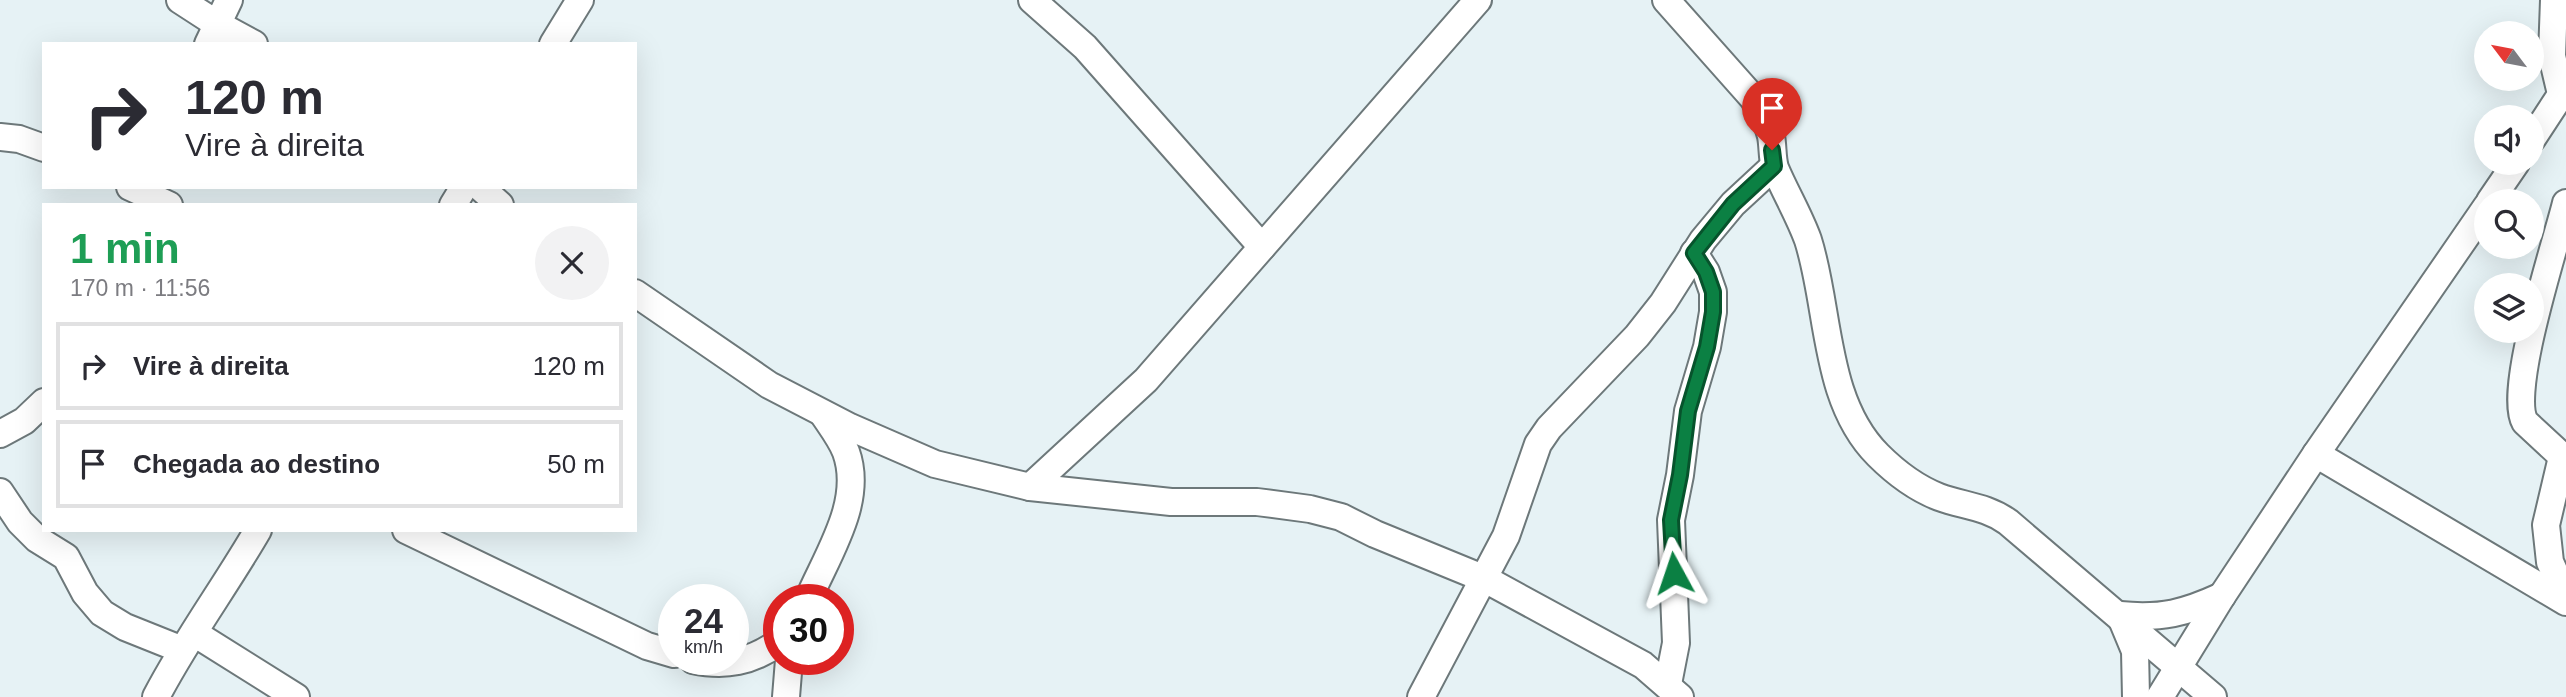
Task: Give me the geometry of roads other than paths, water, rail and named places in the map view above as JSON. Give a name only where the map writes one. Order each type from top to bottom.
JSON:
[{"type":"street","points":[[180,0],[213,34],[246,42]]},
{"type":"street","points":[[213,34],[229,0]]},
{"type":"street","points":[[553,42],[580,0]]},
{"type":"street","points":[[1032,0],[1085,47],[1262,247]]},
{"type":"street","points":[[1030,487],[1146,380],[1478,0]]},
{"type":"street","points":[[2554,0],[2552,56],[2566,130]]},
{"type":"street","points":[[1671,4],[1753,98],[1764,116],[1770,134],[1774,166],[1794,203],[1808,240],[1838,382],[1856,423],[1876,453],[1901,475],[1923,489],[1939,497],[1996,513],[2120,615],[2178,669],[2213,697]]},
{"type":"street","points":[[2544,121],[2561,95]]},
{"type":"street","points":[[0,136],[42,147]]},
{"type":"street","points":[[1421,697],[1485,579],[1518,505],[1538,444],[1549,428],[1649,322],[1694,253],[1733,204],[1774,166]]},
{"type":"street","points":[[482,189],[498,203]]},
{"type":"street","points":[[141,193],[164,203]]},
{"type":"street","points":[[2566,203],[2527,350],[2520,403],[2525,422],[2564,458],[2546,525],[2550,562],[2566,597]]},
{"type":"street","points":[[2160,697],[2222,596],[2316,454],[2474,225]]},
{"type":"street","points":[[1674,691],[1676,643],[1671,520],[1688,411],[1707,347],[1713,312],[1713,292],[1706,272],[1694,253]]},
{"type":"street","points":[[637,294],[745,370],[822,413],[935,464],[1030,487],[1148,500],[1257,502],[1310,509],[1342,517],[1375,534],[1485,579],[1643,665],[1674,691]]},
{"type":"street","points":[[0,434],[24,421],[42,404]]},
{"type":"street","points":[[815,584],[848,510],[850,487],[849,462],[845,448],[822,413]]},
{"type":"street","points":[[2316,454],[2566,602]]},
{"type":"street","points":[[0,492],[28,531],[66,557],[85,593],[102,613],[125,627],[187,641],[296,697]]},
{"type":"street","points":[[156,697],[187,641],[257,532]]},
{"type":"street","points":[[410,532],[658,649]]},
{"type":"street","points":[[2120,615],[2176,615],[2222,596]]},
{"type":"street","points":[[2120,615],[2135,651],[2136,697]]},
{"type":"street","points":[[786,697],[788,675]]}]
